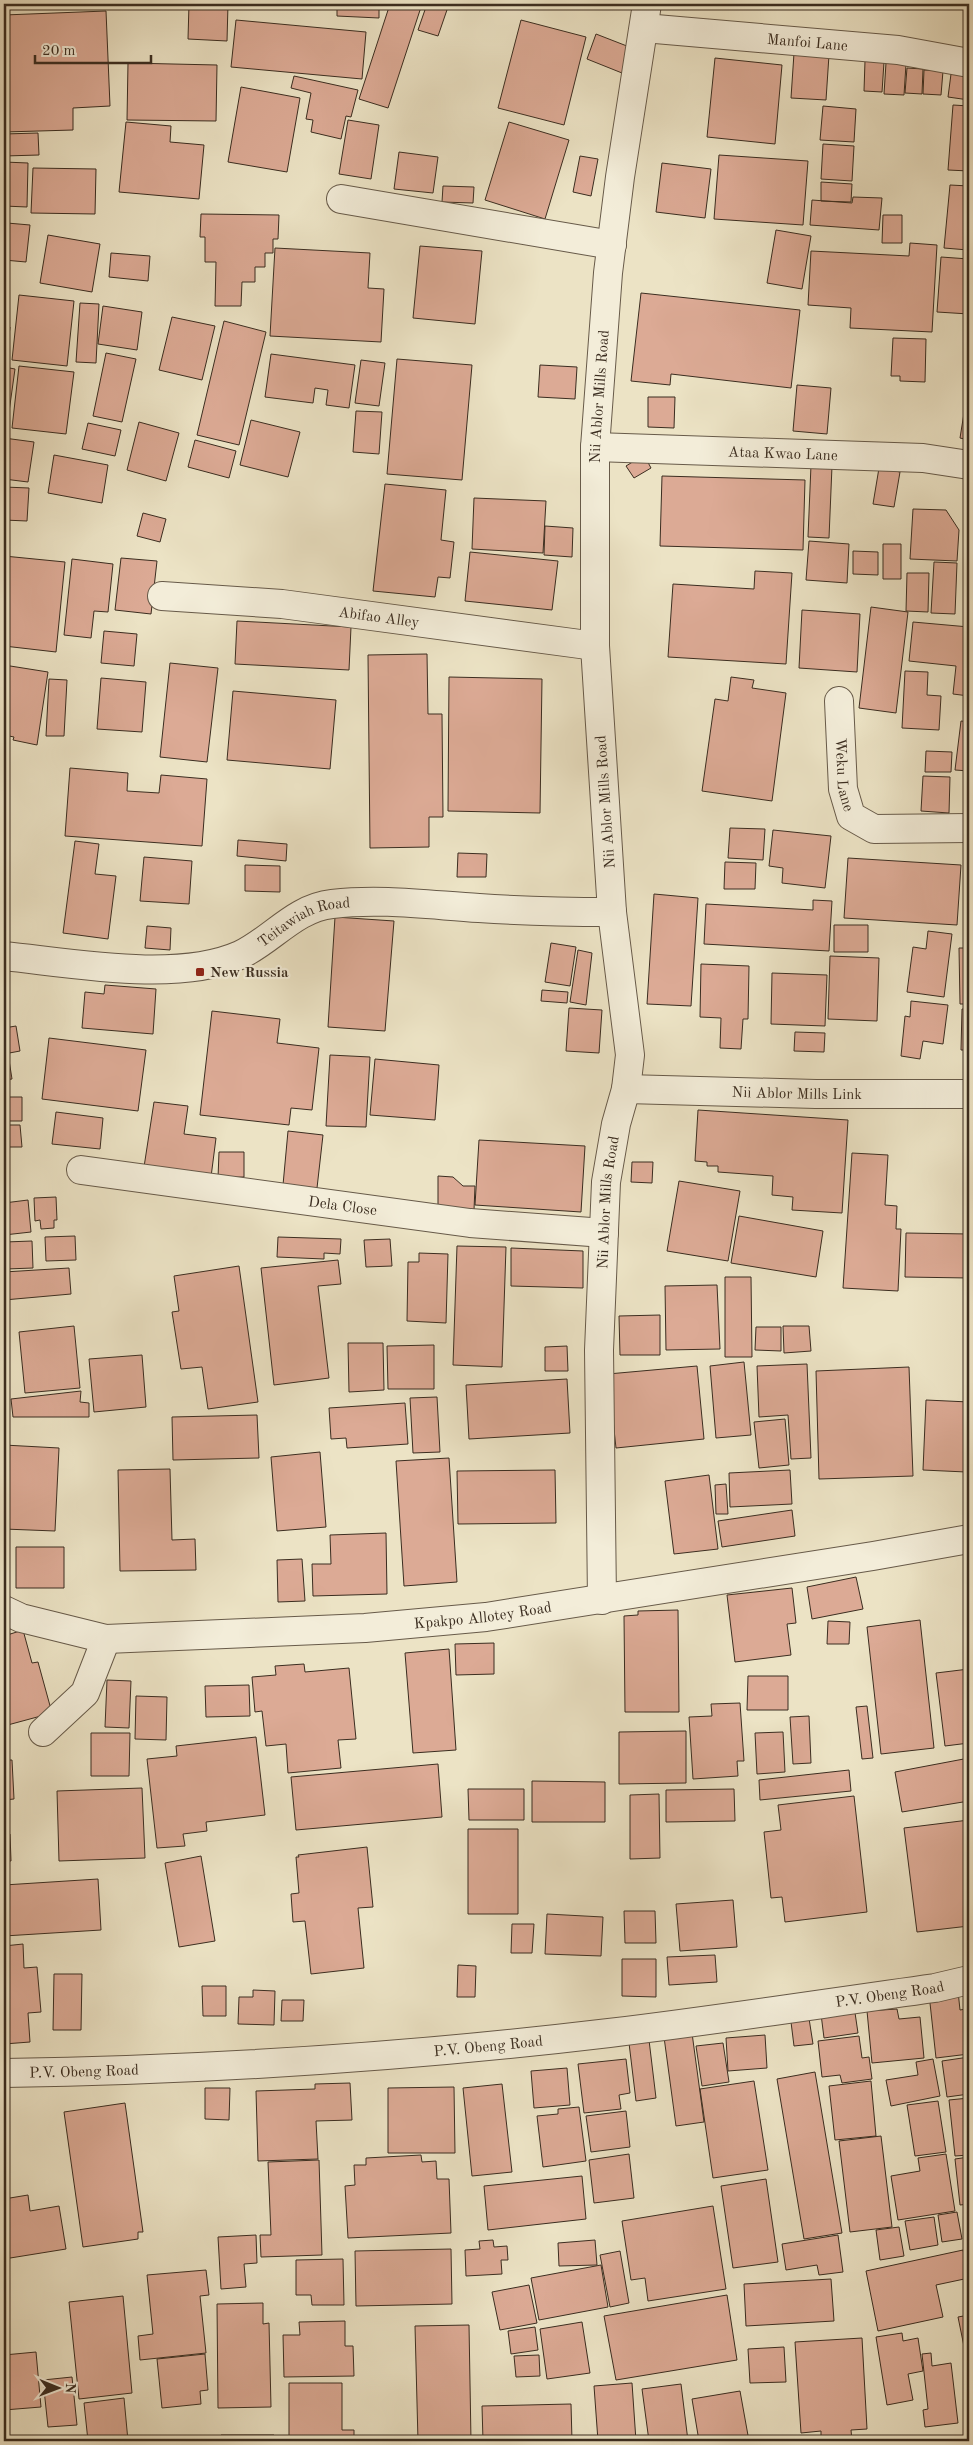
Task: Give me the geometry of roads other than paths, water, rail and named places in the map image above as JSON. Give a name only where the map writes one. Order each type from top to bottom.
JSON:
[{"type":"street","name":"Manfoi Lane","points":[[646,16],[898,50],[969,63]]},
{"type":"street","name":"Nii Ablor Mills Road","points":[[602,1600],[600,1350],[606,1182],[616,1124],[626,1089],[630,1055],[612,912],[595,646],[595,447],[612,244],[646,16]]},
{"type":"street","points":[[341,199],[612,244]]},
{"type":"street","name":"Ataa Kwao Lane","points":[[595,447],[923,458],[969,465]]},
{"type":"street","name":"Abifao Alley","points":[[162,596],[292,605],[595,646]]},
{"type":"street","name":"Weku Lane","points":[[839,701],[843,789],[851,816],[874,829],[969,828]]},
{"type":"street","name":"Teitawiah Road","points":[[4,956],[141,970],[198,966],[239,955],[270,938],[294,917],[328,904],[362,901],[528,912],[612,912]]},
{"type":"street","name":"Nii Ablor Mills Link","points":[[626,1089],[816,1094],[969,1094]]},
{"type":"street","name":"Dela Close","points":[[80,1170],[470,1223],[604,1233]]},
{"type":"street","name":"Kpakpo Allotey Road","points":[[4,1610],[21,1618],[106,1639],[365,1628],[486,1617],[602,1600],[969,1539]]},
{"type":"street","points":[[43,1732],[85,1693],[106,1639]]},
{"type":"street","name":"P.V. Obeng Road","points":[[4,2074],[113,2072],[314,2061],[609,2033],[935,1988],[969,1980]]},
{"type":"place","name":"New Russia","points":[[200,972]]}]
